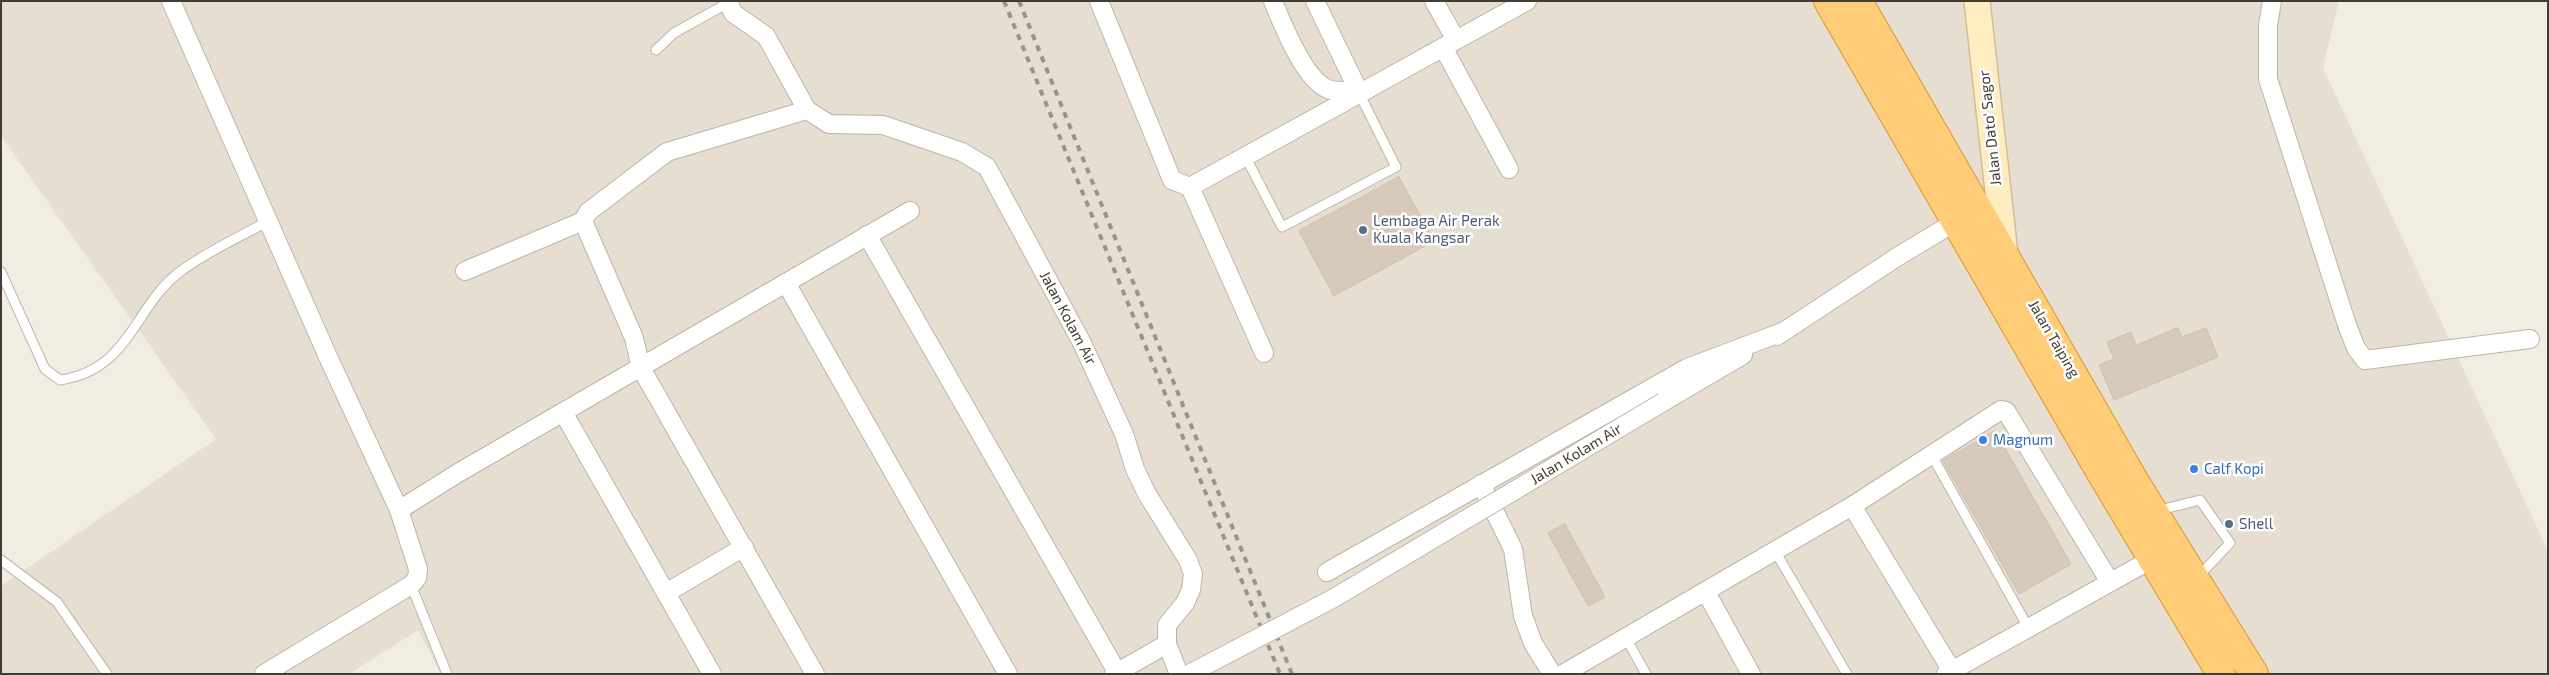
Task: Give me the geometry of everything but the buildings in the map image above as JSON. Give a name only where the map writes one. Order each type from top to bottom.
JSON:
[{"type":"highway","name":"Jalan Taiping","points":[[1828,1],[1955,222],[2164,553],[2221,674]]},
{"type":"highway","name":"Jalan Taiping","points":[[1858,1],[2153,512],[2164,553],[2195,580],[2254,674]]},
{"type":"highway","points":[[1955,169],[1955,222]]},
{"type":"main road","name":"Jalan Dato' Sagor","points":[[1977,1],[2005,256]]},
{"type":"street","points":[[171,1],[399,510],[418,569],[416,578],[411,585],[264,674]]},
{"type":"street","points":[[1099,1],[1172,180],[1190,188],[1264,353]]},
{"type":"street","points":[[1273,1],[1289,38],[1309,72],[1327,89],[1359,92]]},
{"type":"street","points":[[1316,1],[1359,92]]},
{"type":"street","points":[[1434,1],[1450,43],[1510,168]]},
{"type":"street","points":[[1190,188],[1359,92],[1527,1]]},
{"type":"street","points":[[2272,1],[2268,25],[2268,79],[2347,326],[2356,348],[2365,360],[2530,339]]},
{"type":"street","points":[[465,271],[583,222],[588,212],[667,152],[807,110],[766,36],[734,13],[728,2]]},
{"type":"street","name":"Jalan Kolam Air","points":[[807,110],[829,124],[883,125],[962,152],[987,167],[1082,343],[1124,434],[1135,469],[1147,494],[1188,560],[1193,574],[1191,590],[1185,602],[1166,624],[1167,644]]},
{"type":"street","points":[[399,510],[458,473],[910,210]]},
{"type":"street","points":[[583,222],[634,338],[641,368],[815,674]]},
{"type":"street","name":"Jalan Kolam Air","points":[[1189,674],[1334,598],[1785,331],[1897,257],[1955,222]]},
{"type":"street","points":[[867,236],[1116,673],[1167,644],[1179,674]]},
{"type":"street","points":[[786,283],[1008,674]]},
{"type":"street","points":[[1327,572],[1687,368],[1785,331]]},
{"type":"street","points":[[1563,674],[1852,506],[2001,410],[2006,411],[2110,582]]},
{"type":"street","points":[[564,412],[712,674]]},
{"type":"street","points":[[1481,484],[1512,549],[1523,616],[1533,643],[1552,674]]},
{"type":"street","points":[[1852,506],[1949,672],[2164,553]]},
{"type":"street","points":[[666,593],[744,547]]},
{"type":"street","points":[[1706,592],[1751,674]]},
{"type":"lane","points":[[656,50],[674,33],[728,2]]},
{"type":"lane","points":[[1245,156],[1282,227],[1396,167],[1359,92]]},
{"type":"lane","points":[[1,272],[45,369],[60,380],[81,377],[104,362],[127,341],[158,295],[181,271],[268,221]]},
{"type":"lane","points":[[1931,454],[2028,627]]},
{"type":"lane","points":[[2153,512],[2200,500],[2230,543],[2195,580]]},
{"type":"lane","points":[[1775,551],[1847,674]]},
{"type":"lane","points":[[1,560],[57,602],[107,674]]},
{"type":"lane","points":[[411,585],[447,674]]},
{"type":"lane","points":[[1626,638],[1646,674]]},
{"type":"shaded area","points":[[1,1],[2339,1],[2323,68],[2548,551],[2548,674],[441,674],[418,630],[349,674],[1,674],[1,586],[216,439],[1,136]]},
{"type":"railway","points":[[1004,1],[1280,674]]},
{"type":"railway","points":[[1019,1],[1292,674]]},
{"type":"place","name":"Lembaga Air Perak Kuala Kangsar","points":[[1363,230]]},
{"type":"place","name":"Magnum","points":[[1983,440]]},
{"type":"place","name":"Calf Kopi","points":[[2194,469]]},
{"type":"place","name":"Shell","points":[[2229,524]]}]
